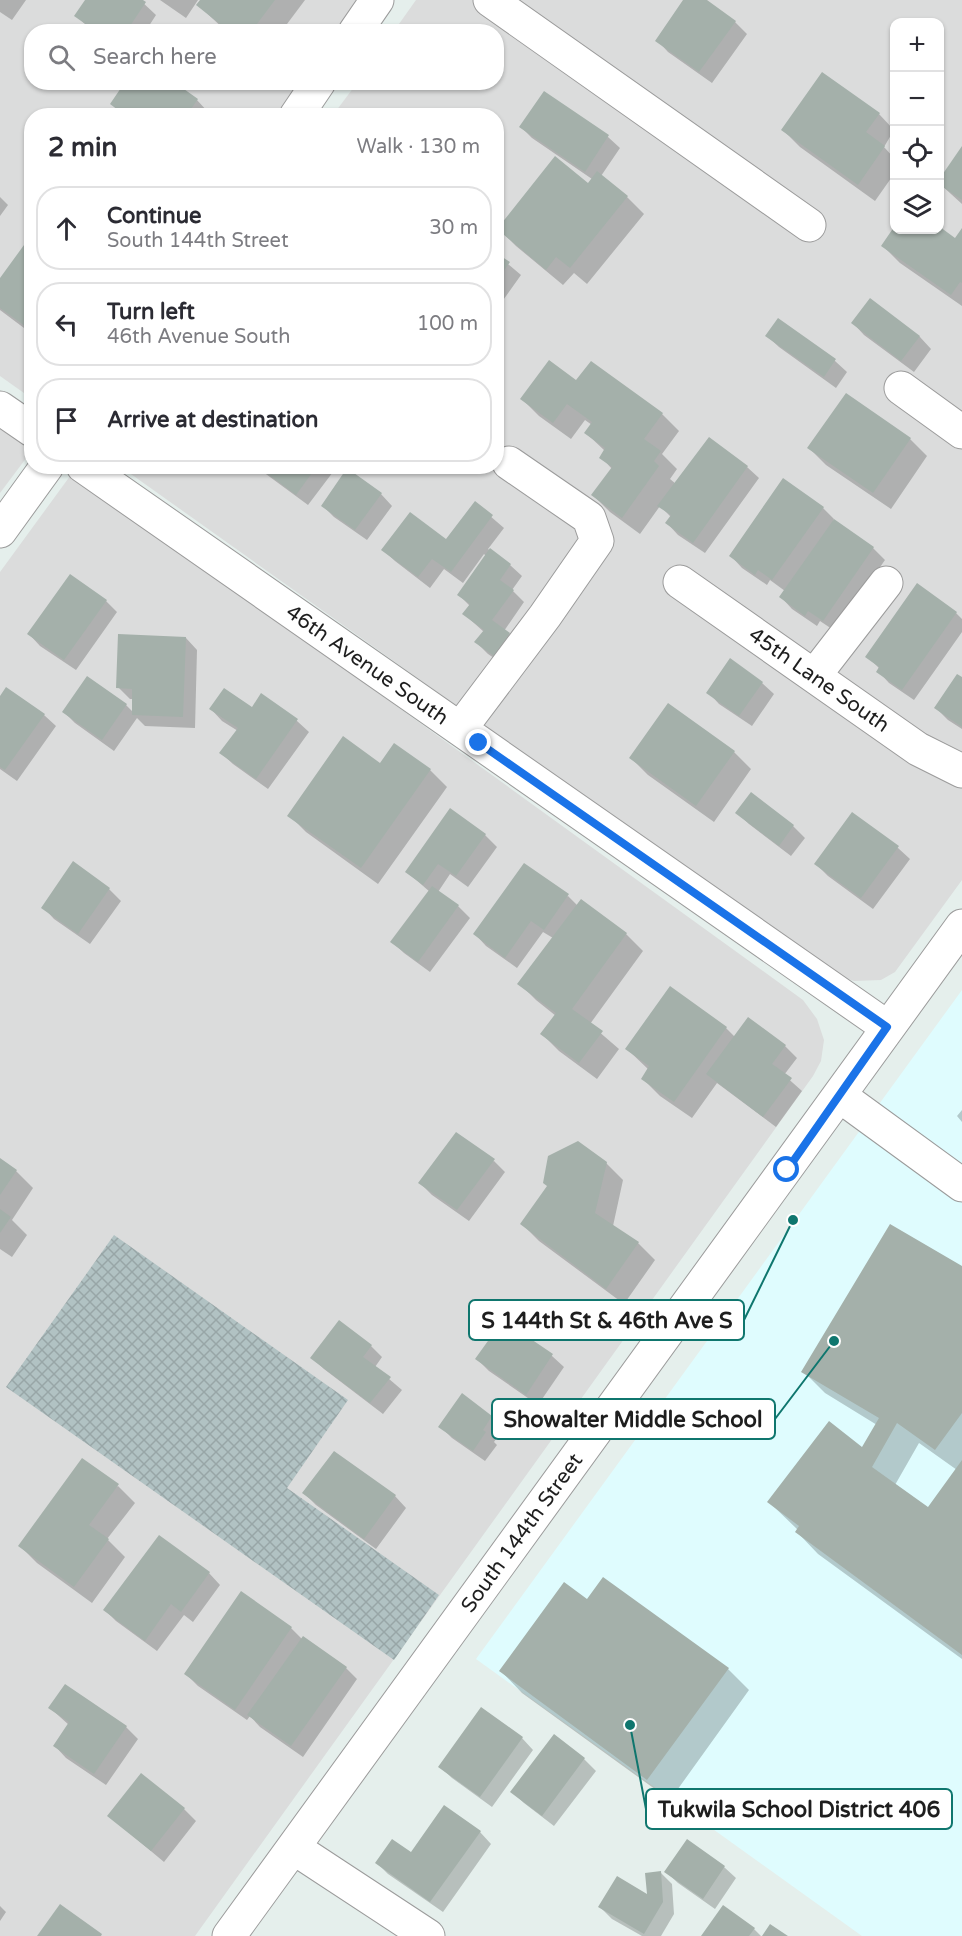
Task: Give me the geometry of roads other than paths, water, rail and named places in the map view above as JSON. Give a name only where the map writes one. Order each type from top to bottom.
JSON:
[{"type":"street","points":[[360,24],[377,0]]},
{"type":"street","points":[[490,0],[809,225]]},
{"type":"street","points":[[301,108],[314,90]]},
{"type":"street","points":[[901,388],[962,432]]},
{"type":"street","points":[[0,408],[24,424]]},
{"type":"street","points":[[460,729],[545,616],[597,541],[588,518],[509,463]]},
{"type":"street","points":[[0,531],[41,474]]},
{"type":"street","name":"46th Avenue South","points":[[94,474],[887,1027]]},
{"type":"street","name":"45th Lane South","points":[[680,582],[918,749],[962,771]]},
{"type":"street","points":[[814,676],[886,583]]},
{"type":"street","name":"South 144th Street","points":[[229,1936],[962,926]]},
{"type":"street","points":[[840,1096],[962,1185]]},
{"type":"street","points":[[294,1848],[428,1936]]},
{"type":"place","name":"S 144th St & 46th Ave S","points":[[793,1220]]},
{"type":"place","name":"Showalter Middle School","points":[[834,1341]]},
{"type":"place","name":"Tukwila School District 406","points":[[630,1725]]}]
